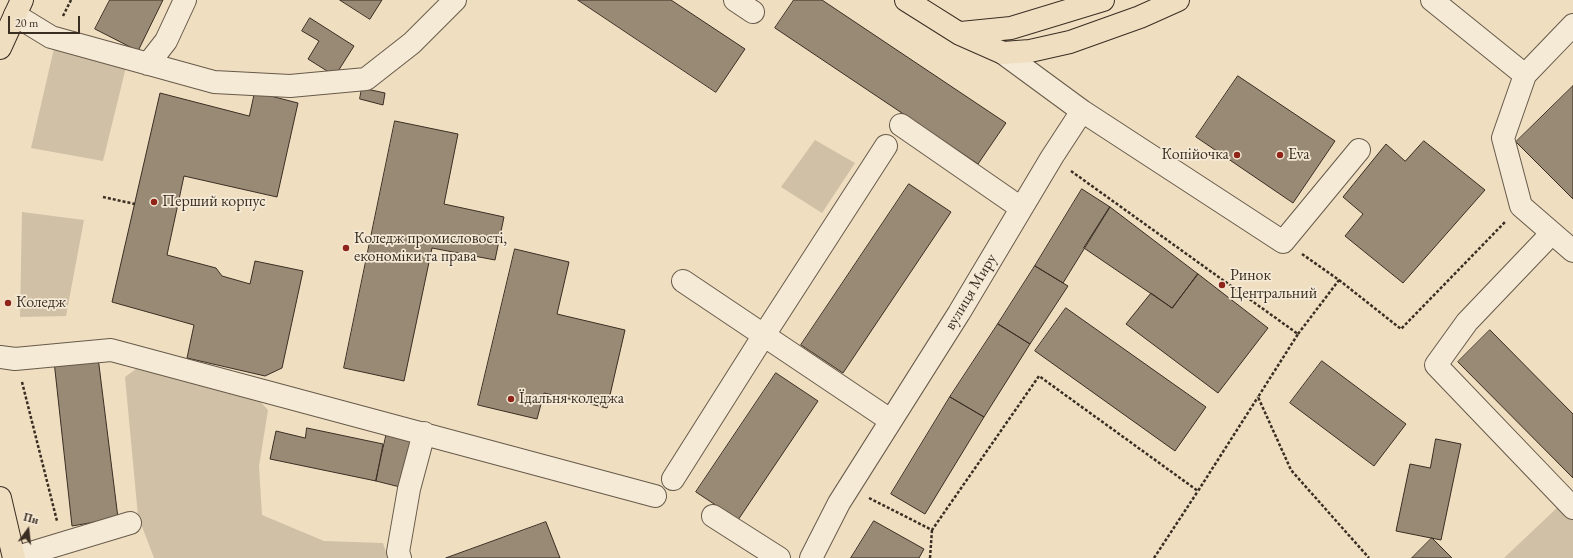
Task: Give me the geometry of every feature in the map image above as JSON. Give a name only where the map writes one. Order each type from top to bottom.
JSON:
[{"type":"main road","points":[[906,0],[960,34],[1003,53],[1030,51],[1070,42],[1140,17],[1178,0]]},
{"type":"main road","points":[[960,34],[1011,28],[1103,0]]},
{"type":"main road","points":[[0,48],[18,7]]},
{"type":"main road","points":[[0,498],[14,558]]},
{"type":"street","points":[[148,64],[166,41],[185,0]]},
{"type":"street","points":[[18,7],[51,37],[214,82],[290,86],[366,79],[412,42],[455,0]]},
{"type":"street","points":[[1432,0],[1525,75]]},
{"type":"street","points":[[1573,25],[1525,75],[1503,138],[1521,206],[1573,251]]},
{"type":"street","points":[[1003,53],[1082,111],[1283,242],[1359,150]]},
{"type":"street","name":"вулиця Миру","points":[[811,558],[839,503],[890,420],[959,313],[1052,157],[1082,111]]},
{"type":"street","points":[[901,125],[1022,208]]},
{"type":"street","points":[[673,479],[886,146]]},
{"type":"street","points":[[1552,233],[1467,322],[1436,365],[1573,508]]},
{"type":"street","points":[[683,280],[890,420]]},
{"type":"street","points":[[8,358],[111,350],[655,496]]},
{"type":"street","points":[[400,558],[398,552],[408,497],[424,434]]},
{"type":"street","points":[[713,516],[779,558]]},
{"type":"street","points":[[14,558],[130,522]]},
{"type":"path","points":[[1052,157],[1298,334]]},
{"type":"path","points":[[103,197],[135,204]]},
{"type":"path","points":[[1283,242],[1339,280],[1401,329],[1521,206]]},
{"type":"path","points":[[1154,558],[1298,334],[1339,280]]},
{"type":"path","points":[[8,358],[63,543]]},
{"type":"path","points":[[930,558],[932,530],[1039,376],[1198,491]]},
{"type":"path","points":[[1258,397],[1291,470],[1369,558]]},
{"type":"path","points":[[849,487],[932,530]]},
{"type":"shaded area","points":[[55,44],[127,63],[103,161],[31,148]]},
{"type":"shaded area","points":[[815,140],[855,163],[822,213],[781,187]]},
{"type":"shaded area","points":[[22,212],[84,220],[66,316],[20,317]]},
{"type":"shaded area","points":[[136,369],[253,394],[268,410],[259,466],[262,515],[324,541],[383,543],[388,558],[154,558],[138,516],[125,377]]},
{"type":"shaded area","points":[[1560,505],[1573,519],[1573,558],[1504,558]]},
{"type":"building","points":[[110,0],[163,0],[138,51],[95,29]]},
{"type":"building","points":[[340,0],[382,0],[370,19]]},
{"type":"building","points":[[578,0],[671,0],[745,49],[716,92]]},
{"type":"building","points":[[794,0],[822,0],[1006,123],[978,164],[775,28]]},
{"type":"building","points":[[310,18],[354,46],[335,76],[308,59],[319,41],[302,31]]},
{"type":"building","points":[[1238,76],[1335,141],[1293,203],[1196,137]]},
{"type":"building","points":[[1573,86],[1573,199],[1516,142]]},
{"type":"building","points":[[362,88],[385,93],[383,105],[360,99]]},
{"type":"building","points":[[255,92],[298,103],[277,197],[184,176],[167,255],[216,268],[222,276],[250,284],[255,261],[303,271],[282,368],[265,376],[187,358],[194,325],[112,302],[160,93],[249,116]]},
{"type":"building","name":"Коледж промисловості, економіки та права","points":[[395,121],[458,134],[444,204],[504,217],[495,260],[432,248],[404,381],[344,368]]},
{"type":"building","points":[[1424,141],[1485,190],[1403,283],[1345,236],[1363,214],[1343,197],[1386,144],[1405,161]]},
{"type":"building","points":[[909,184],[951,212],[843,373],[801,345]]},
{"type":"building","points":[[1082,189],[1110,207],[1063,283],[1035,266]]},
{"type":"building","points":[[1110,207],[1198,274],[1172,308],[1084,248]]},
{"type":"building","name":"Коледж промисловості, економіки та права","points":[[515,249],[569,262],[557,314],[625,330],[607,408],[544,393],[537,419],[478,405]]},
{"type":"building","points":[[1035,266],[1068,286],[1030,344],[998,324]]},
{"type":"building","points":[[1198,274],[1268,328],[1218,393],[1126,324],[1151,293],[1172,308]]},
{"type":"building","points":[[1066,308],[1206,407],[1175,451],[1035,351]]},
{"type":"building","points":[[998,324],[1030,344],[984,417],[950,397]]},
{"type":"building","points":[[1490,330],[1573,414],[1573,478],[1458,362]]},
{"type":"building","points":[[98,357],[118,518],[72,526],[54,361]]},
{"type":"building","points":[[1322,361],[1406,424],[1374,466],[1290,403]]},
{"type":"building","points":[[776,373],[818,401],[738,520],[696,492]]},
{"type":"building","points":[[950,397],[984,417],[925,514],[891,494]]},
{"type":"building","points":[[307,428],[383,444],[376,481],[270,459],[276,431],[305,438]]},
{"type":"building","points":[[387,432],[412,438],[400,487],[376,481]]},
{"type":"building","points":[[1436,439],[1461,444],[1441,540],[1396,531],[1410,464],[1430,468]]},
{"type":"building","points":[[874,521],[924,549],[919,558],[851,558]]},
{"type":"building","points":[[546,522],[560,558],[446,558]]},
{"type":"building","points":[[1432,538],[1452,558],[1412,558]]},
{"type":"place","name":"Копійочка","points":[[1237,155]]},
{"type":"place","name":"Eva","points":[[1280,155]]},
{"type":"place","name":"Перший корпус","points":[[154,202]]},
{"type":"place","name":"Коледж промисловості, економіки та права","points":[[346,248]]},
{"type":"place","name":"Ринок Центральний","points":[[1222,285]]},
{"type":"place","name":"Коледж","points":[[8,303]]},
{"type":"place","name":"Їдальня коледжа","points":[[511,399]]}]
